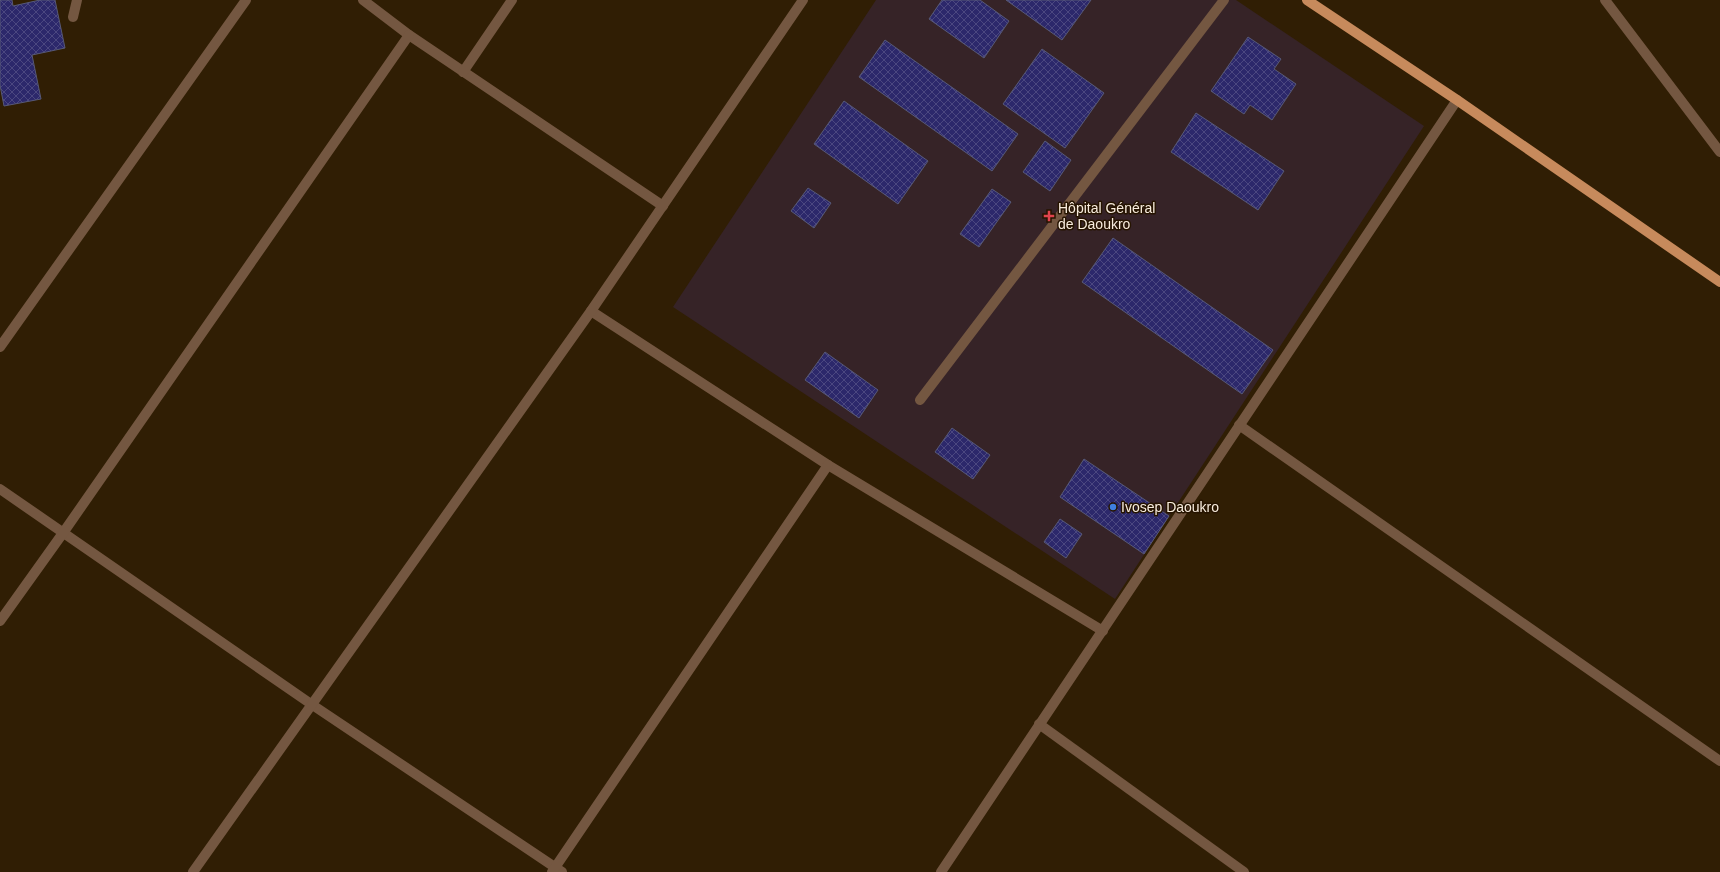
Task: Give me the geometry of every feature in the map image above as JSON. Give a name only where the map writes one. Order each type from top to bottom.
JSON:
[{"type":"main road","points":[[1307,0],[1457,100],[1720,282]]},
{"type":"street","points":[[74,17],[77,0]]},
{"type":"street","points":[[0,347],[246,0]]},
{"type":"street","points":[[363,0],[409,35],[663,206]]},
{"type":"street","points":[[463,72],[512,0]]},
{"type":"street","points":[[194,872],[311,704],[591,310],[803,0]]},
{"type":"street","points":[[920,400],[1224,0]]},
{"type":"street","points":[[1605,0],[1720,152]]},
{"type":"street","points":[[0,621],[63,533],[409,35]]},
{"type":"street","points":[[941,872],[1457,100]]},
{"type":"street","points":[[591,310],[828,465],[1103,631]]},
{"type":"street","points":[[1239,425],[1720,761]]},
{"type":"street","points":[[0,489],[556,871],[828,465]]},
{"type":"street","points":[[1040,724],[1244,872]]},
{"type":"shaded area","name":"Hôpital Général de Daoukro","points":[[876,0],[1236,0],[1424,126],[1115,599],[673,307]]},
{"type":"building","points":[[0,0],[12,0],[13,6],[40,0],[55,0],[65,48],[32,55],[41,99],[4,106],[0,85]]},
{"type":"building","points":[[942,0],[980,0],[1009,21],[984,58],[929,19]]},
{"type":"building","points":[[1006,0],[1091,0],[1062,40]]},
{"type":"building","points":[[1248,37],[1281,59],[1274,69],[1296,84],[1272,120],[1250,105],[1244,114],[1211,91]]},
{"type":"building","points":[[885,40],[1018,134],[992,171],[859,77]]},
{"type":"building","points":[[1042,49],[1104,93],[1065,148],[1003,104]]},
{"type":"building","points":[[844,101],[928,161],[898,204],[814,144]]},
{"type":"building","points":[[1196,113],[1284,171],[1258,210],[1171,152]]},
{"type":"building","points":[[1045,141],[1071,160],[1050,191],[1023,172]]},
{"type":"building","points":[[808,188],[831,203],[814,228],[791,211]]},
{"type":"building","points":[[992,189],[1011,202],[979,247],[960,234]]},
{"type":"building","points":[[1113,238],[1273,350],[1242,394],[1082,282]]},
{"type":"building","points":[[825,352],[878,390],[859,418],[805,380]]},
{"type":"building","points":[[952,428],[990,455],[973,479],[935,452]]},
{"type":"building","points":[[1084,459],[1169,516],[1144,554],[1060,497]]},
{"type":"building","points":[[1060,519],[1082,534],[1066,558],[1044,542]]},
{"type":"place","name":"Hôpital Général de Daoukro","points":[[1049,216]]},
{"type":"place","name":"Ivosep Daoukro","points":[[1113,507]]}]
